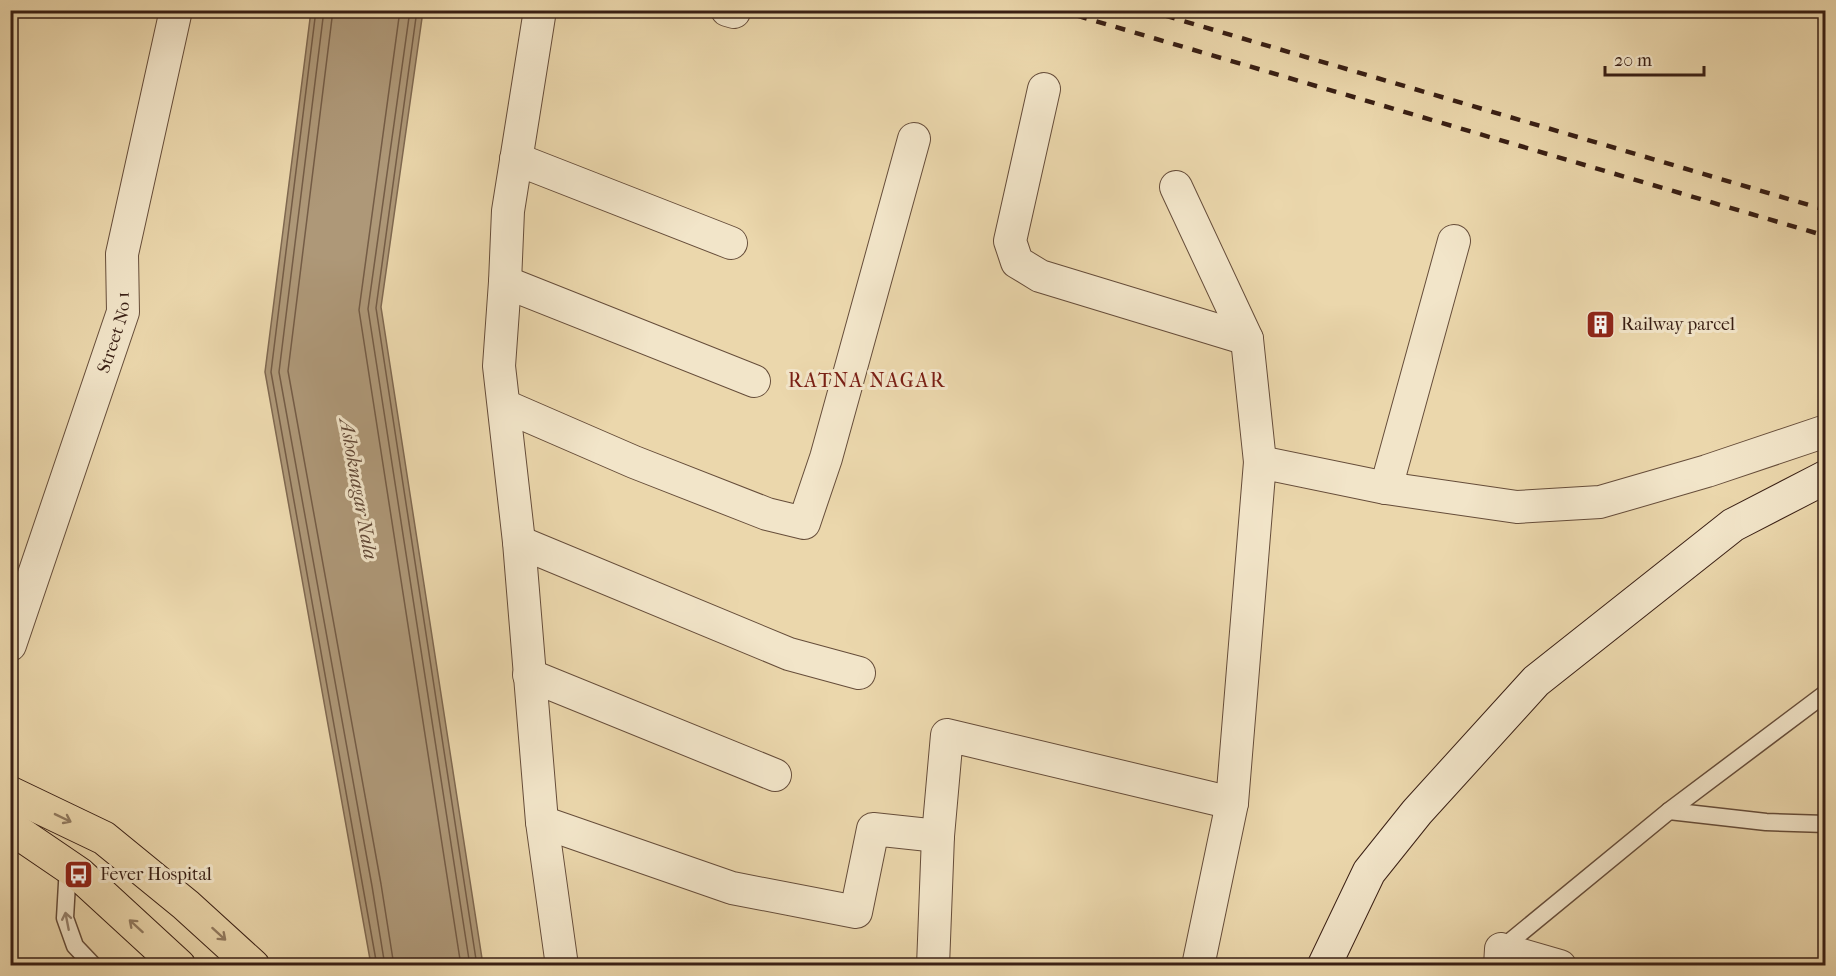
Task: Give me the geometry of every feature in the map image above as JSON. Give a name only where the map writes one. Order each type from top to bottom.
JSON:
[{"type":"main road","points":[[1324,966],[1369,872],[1417,812],[1536,681],[1733,525],[1826,477]]},
{"type":"main road","points":[[10,793],[104,838],[186,905],[253,966]]},
{"type":"main road","points":[[10,826],[79,874],[179,966]]},
{"type":"street","name":"Street No 1","points":[[10,645],[123,312],[122,254],[176,10]]},
{"type":"street","points":[[540,10],[507,211],[505,282],[498,366],[505,406],[519,542],[542,822],[562,966]]},
{"type":"street","points":[[1044,89],[1010,242],[1017,262],[1040,276],[1247,339]]},
{"type":"street","points":[[505,406],[634,462],[767,514],[804,523],[826,458],[914,139]]},
{"type":"street","points":[[516,159],[730,243]]},
{"type":"street","points":[[1176,187],[1247,339],[1260,462],[1232,802],[1198,966]]},
{"type":"street","points":[[1386,488],[1454,241]]},
{"type":"street","points":[[505,282],[754,381]]},
{"type":"street","points":[[1260,462],[1386,488],[1517,507],[1600,502],[1707,471],[1826,431]]},
{"type":"street","points":[[519,542],[789,654],[859,673]]},
{"type":"street","points":[[529,675],[775,775]]},
{"type":"street","points":[[933,966],[938,836],[947,735],[1232,802]]},
{"type":"street","points":[[542,822],[732,888],[856,912],[873,829],[938,836]]},
{"type":"street","points":[[1500,957],[1560,966]]},
{"type":"lane","points":[[1500,957],[1669,810],[1826,693]]},
{"type":"lane","points":[[1669,810],[1766,822],[1826,825]]},
{"type":"lane","points":[[68,867],[65,918],[75,946],[94,966]]},
{"type":"water","name":"Ashoknagar Nala","points":[[311,11],[423,11],[381,307],[483,965],[371,965],[265,372]]},
{"type":"railway","points":[[1058,10],[1826,236]]},
{"type":"railway","points":[[1146,10],[1826,210]]},
{"type":"place","name":"Railway parcel","points":[[1600,324]]},
{"type":"place","name":"Fever Hospital","points":[[79,874]]},
{"type":"district","name":"RATNA NAGAR","points":[[867,380]]}]
